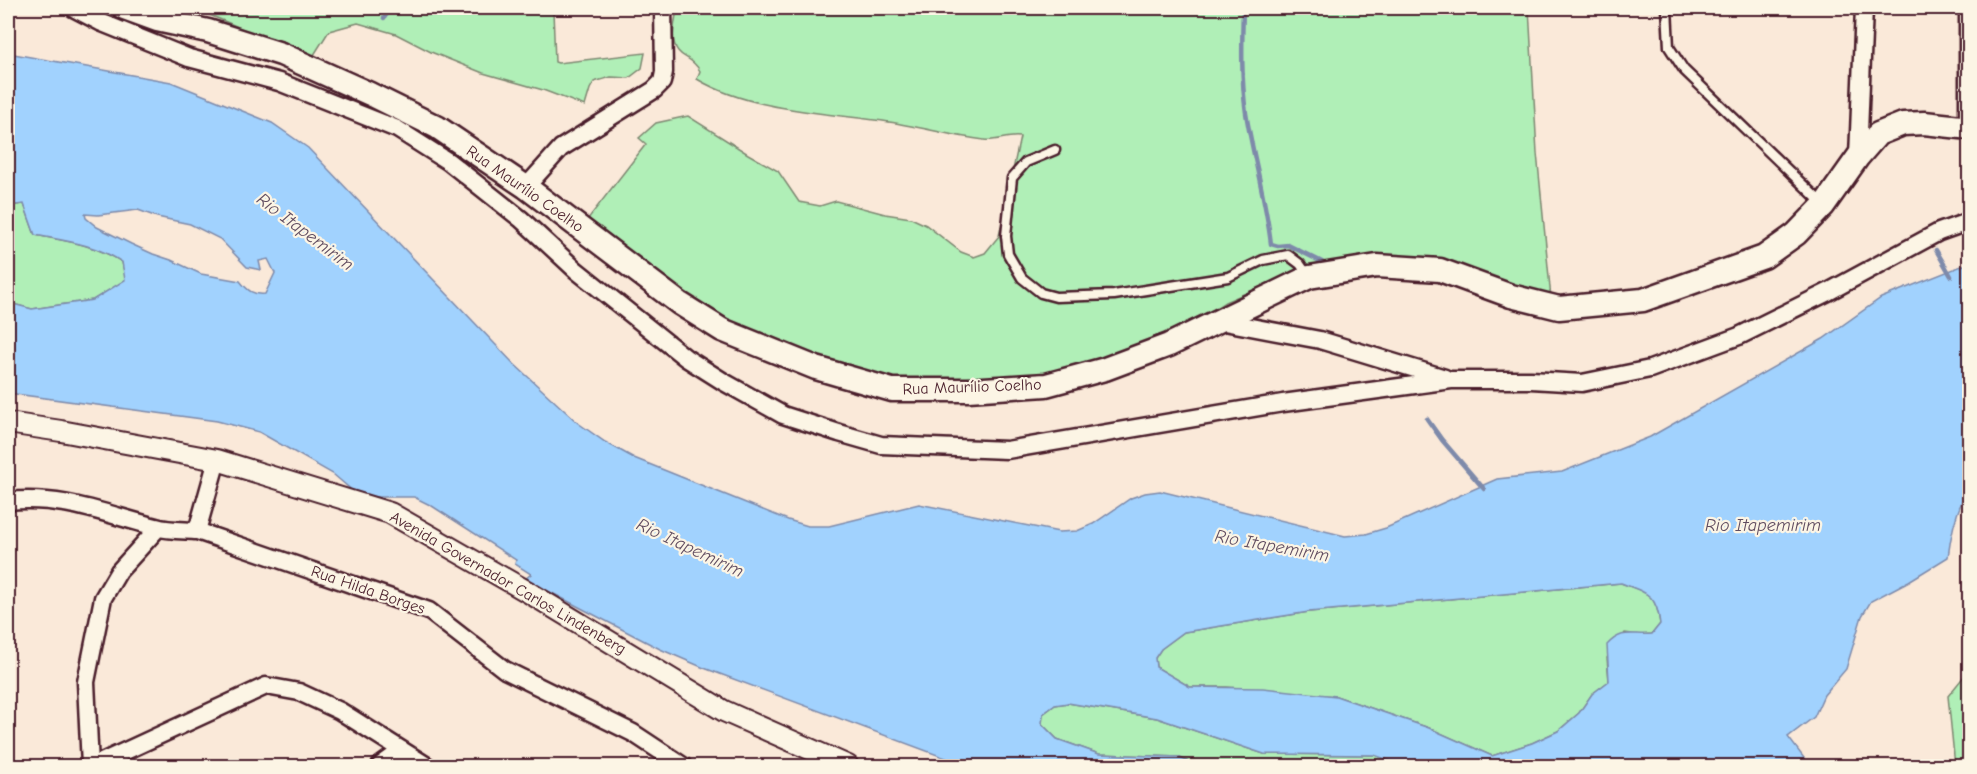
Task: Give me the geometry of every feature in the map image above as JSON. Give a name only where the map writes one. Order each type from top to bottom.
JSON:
[{"type":"main road","name":"Rua Maurílio Coelho","points":[[124,8],[157,20],[208,31],[291,59],[370,94],[436,127],[526,187],[679,303],[722,330],[816,368],[892,390],[968,390],[1046,385],[1105,369],[1169,345],[1309,277],[1377,266],[1440,270],[1511,296],[1559,308],[1643,300],[1764,257],[1796,234],[1824,205],[1858,157],[1878,134],[1903,124],[1924,123],[1969,128]]},
{"type":"street","points":[[73,8],[100,22],[189,58],[279,82],[397,129],[449,162],[521,219],[576,270],[686,358],[783,415],[881,445],[1007,450],[1283,403],[1451,380],[1582,382],[1650,369],[1739,336],[1828,292],[1939,232],[1970,221]]},
{"type":"street","points":[[526,187],[561,148],[654,90],[662,82],[664,72],[663,8]]},
{"type":"street","points":[[1858,157],[1864,8]]},
{"type":"street","points":[[1968,8],[1969,128]]},
{"type":"street","points":[[1219,321],[1320,339],[1451,380]]},
{"type":"street","name":"Avenida Governador Carlos Lindenberg","points":[[8,423],[217,460],[390,513],[528,592],[724,711],[848,766]]},
{"type":"street","points":[[197,531],[217,460]]},
{"type":"street","name":"Rua Hilda Borges","points":[[8,501],[27,499],[71,503],[158,528],[197,531],[429,611],[505,670],[633,734],[683,766]]},
{"type":"street","points":[[158,528],[119,571],[103,598],[86,682],[91,766],[266,686],[299,692],[330,706],[427,766]]},
{"type":"street","points":[[380,766],[402,750]]},
{"type":"lane","points":[[1667,8],[1669,46],[1680,64],[1824,205]]},
{"type":"lane","points":[[1055,150],[1026,162],[1012,178],[1006,236],[1008,254],[1022,278],[1041,293],[1056,297],[1114,295],[1228,277],[1263,260],[1288,255],[1300,264],[1309,277]]},
{"type":"green space","points":[[193,8],[574,8],[553,11],[555,62],[645,53],[642,68],[629,78],[611,77],[594,82],[585,106],[543,90],[483,73],[431,52],[396,34],[358,23],[329,31],[312,58]]},
{"type":"green space","points":[[677,8],[1529,8],[1537,153],[1551,298],[1517,291],[1415,256],[1343,261],[1300,270],[1225,302],[1164,339],[1051,374],[908,383],[852,369],[771,340],[707,309],[672,286],[587,220],[646,144],[639,138],[656,123],[688,116],[778,171],[799,202],[820,206],[836,201],[885,214],[911,218],[926,225],[961,252],[974,257],[985,253],[999,236],[1020,137],[988,140],[972,138],[889,122],[790,109],[741,98],[718,90],[697,79],[700,71],[697,66],[680,54],[675,46],[673,36]]},
{"type":"green space","points":[[24,204],[35,235],[80,244],[101,251],[122,262],[126,280],[93,300],[32,309],[13,304],[8,308],[8,206]]},
{"type":"green space","points":[[1621,583],[1650,596],[1659,614],[1660,624],[1652,634],[1625,633],[1607,658],[1609,681],[1592,694],[1579,713],[1558,731],[1532,743],[1492,756],[1429,728],[1336,696],[1227,687],[1190,687],[1156,667],[1155,658],[1161,649],[1184,632],[1309,612]]},
{"type":"green space","points":[[1969,670],[1969,766],[1955,766],[1948,696]]},
{"type":"green space","points":[[1068,703],[1157,718],[1264,754],[1375,755],[1401,766],[1197,766],[1178,757],[1099,754],[1057,739],[1042,724],[1043,714],[1055,705]]},
{"type":"water","name":"Rio Itapemirim","points":[[8,53],[171,82],[272,123],[308,148],[513,363],[578,423],[605,442],[634,458],[808,526],[829,526],[919,504],[1059,532],[1077,531],[1093,524],[1131,498],[1160,491],[1345,536],[1366,534],[1386,528],[1497,479],[1562,472],[1650,437],[1823,339],[1881,298],[1969,263],[1969,488],[1955,521],[1948,557],[1871,601],[1862,616],[1846,669],[1824,695],[1814,717],[1788,737],[1810,766],[1401,766],[1374,755],[1264,754],[1157,718],[1068,703],[1055,705],[1043,714],[1042,724],[1057,739],[1099,754],[1178,757],[1197,766],[967,766],[704,668],[660,649],[525,579],[531,574],[515,564],[516,560],[432,506],[414,497],[368,497],[354,492],[333,474],[259,432],[217,421],[8,393],[8,308],[13,304],[32,309],[93,300],[125,280],[122,262],[91,247],[35,235],[24,204],[8,206]],"holes":[[[138,210],[157,217],[190,224],[220,239],[247,267],[261,270],[259,261],[268,259],[275,273],[265,294],[251,292],[240,281],[201,274],[153,254],[97,227],[86,218],[85,214],[98,215]],[[1621,583],[1644,592],[1653,600],[1659,614],[1660,624],[1652,634],[1618,636],[1607,645],[1609,681],[1592,694],[1579,713],[1558,731],[1532,743],[1492,756],[1429,728],[1336,696],[1263,688],[1190,687],[1156,667],[1155,658],[1161,649],[1184,632],[1309,612]]]},
{"type":"waterway","points":[[384,18],[391,8]]},
{"type":"waterway","points":[[1243,8],[1244,100],[1271,244],[1288,245],[1322,262]]},
{"type":"waterway","points":[[1936,250],[1951,276]]},
{"type":"waterway","points":[[1427,419],[1484,489]]}]
